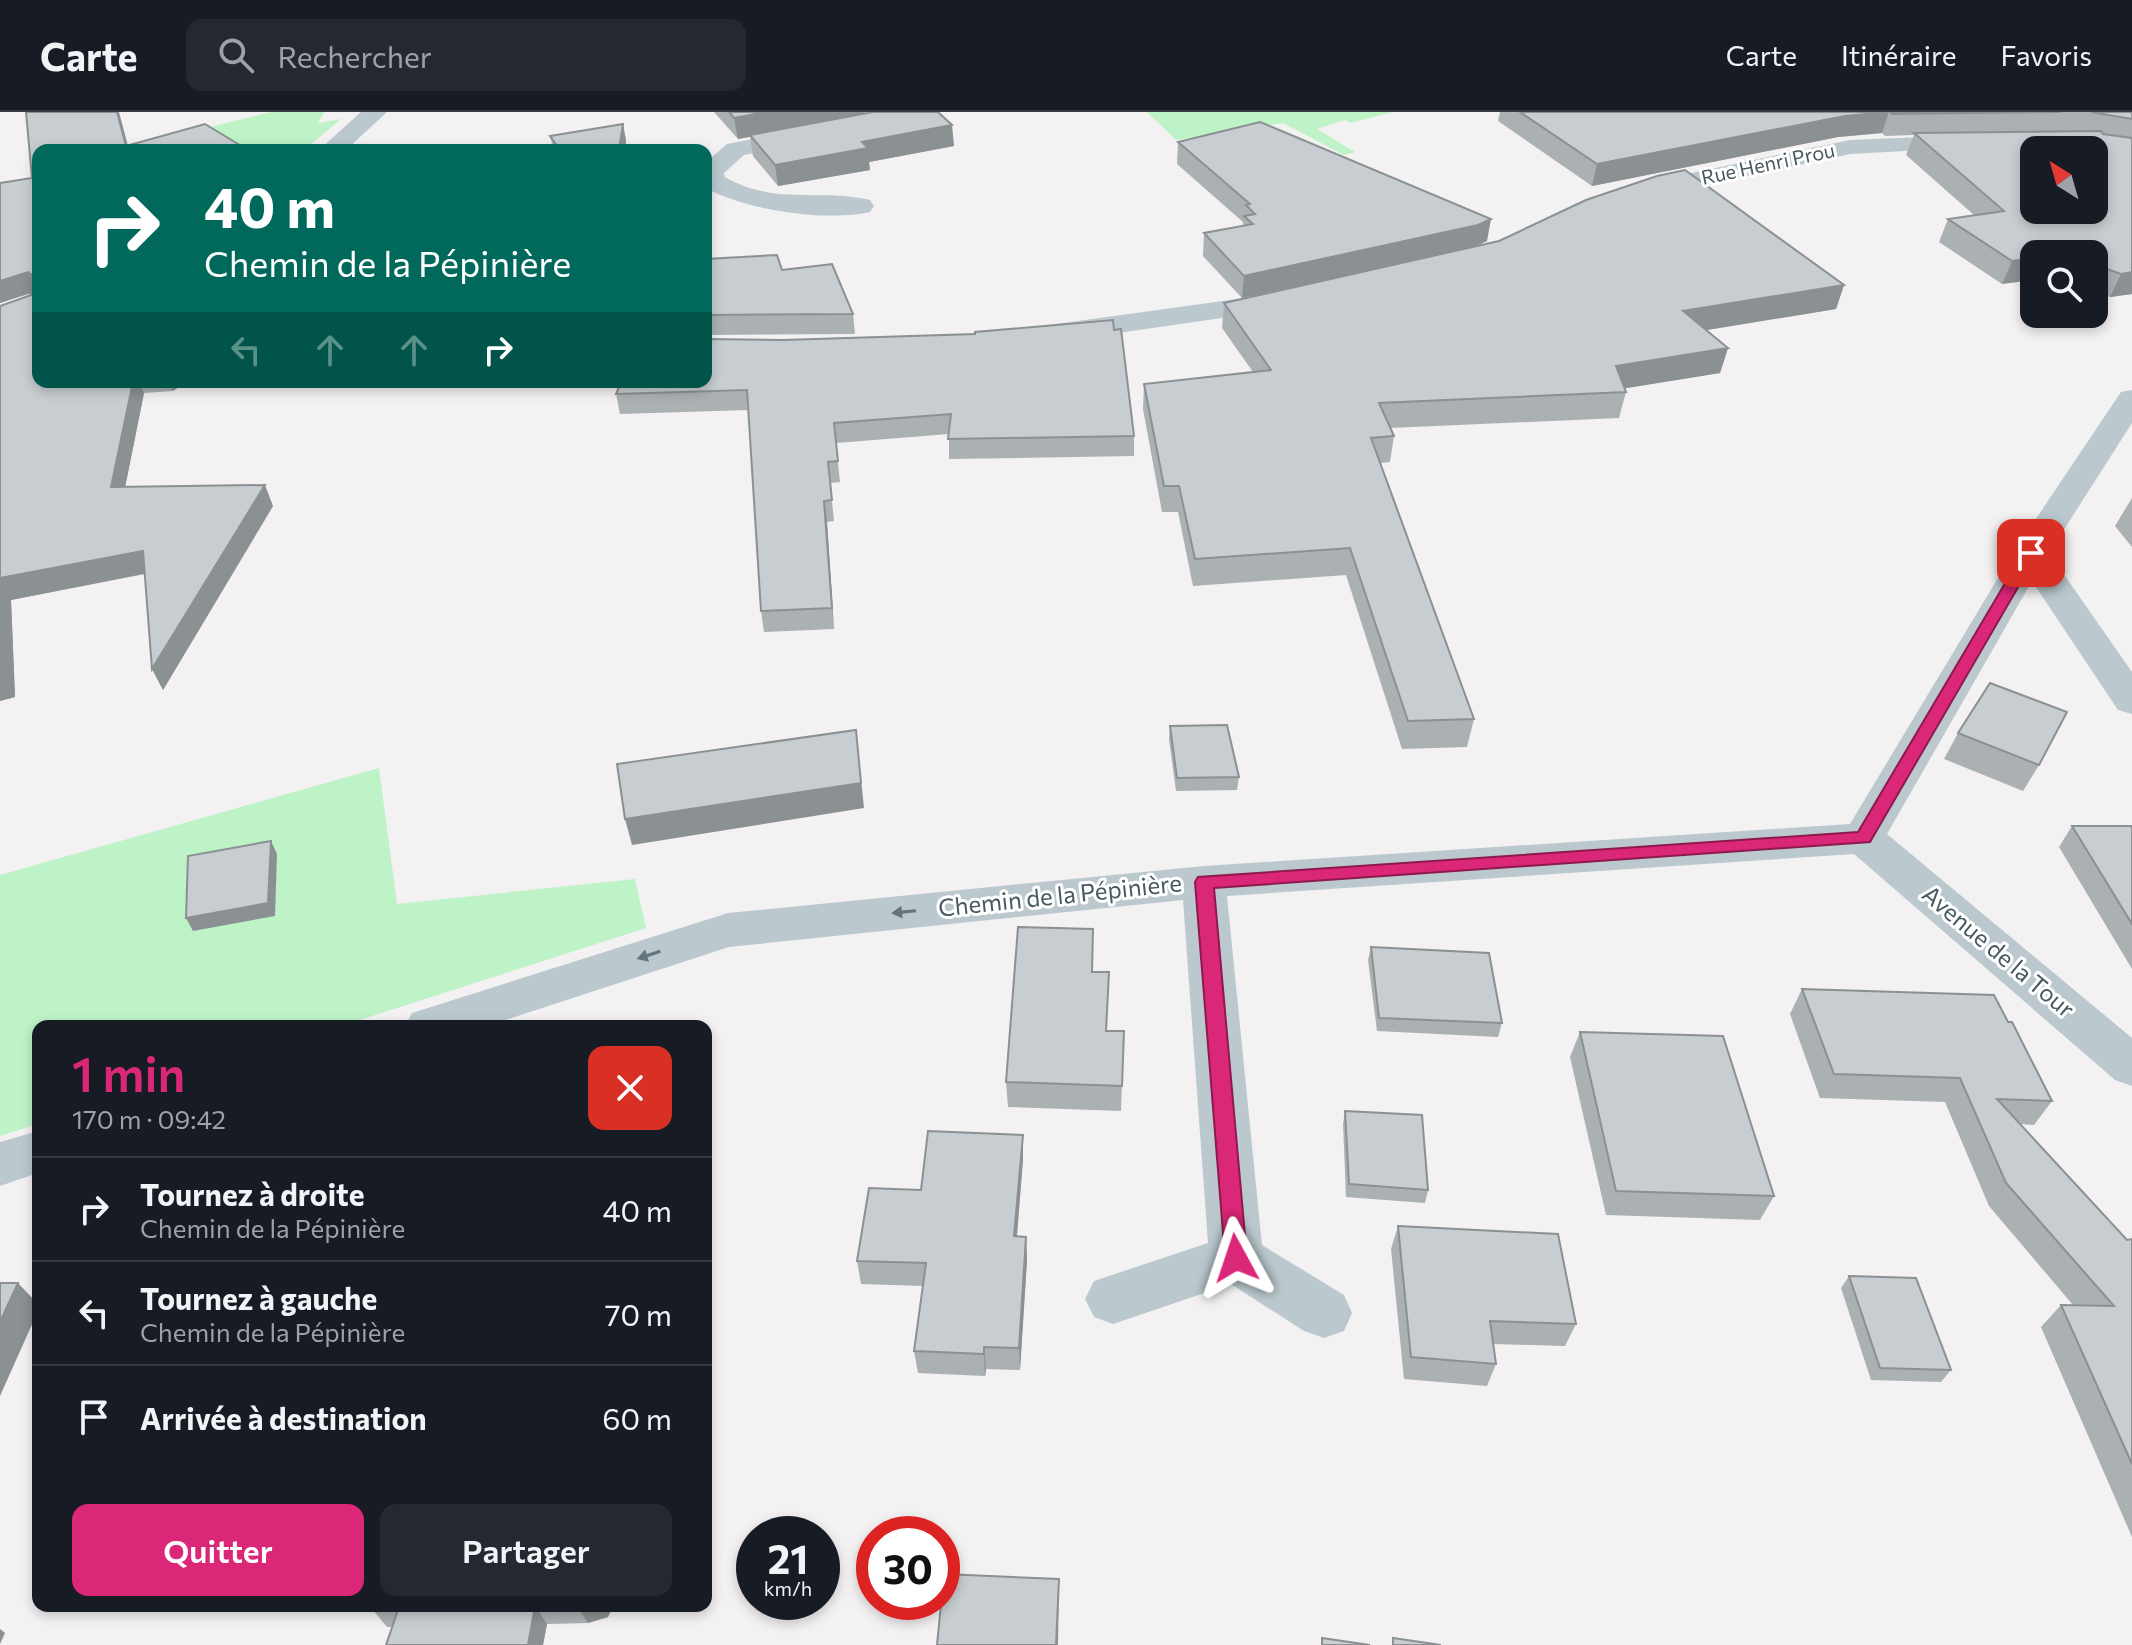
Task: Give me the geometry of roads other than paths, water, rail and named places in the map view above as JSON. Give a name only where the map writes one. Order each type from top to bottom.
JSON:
[{"type":"street","points":[[338,144],[375,112]]},
{"type":"street","points":[[712,170],[736,149],[887,121],[878,112]]},
{"type":"street","points":[[749,123],[792,115]]},
{"type":"street","points":[[720,128],[736,149]]},
{"type":"street","name":"Rue Henri Prou","points":[[1612,201],[1644,190],[1850,147],[1991,142]]},
{"type":"street","points":[[712,176],[713,181],[724,189],[750,198],[792,204],[861,206]]},
{"type":"street","points":[[1027,335],[1252,309],[1314,295]]},
{"type":"street","points":[[1863,838],[2031,553],[2132,399]]},
{"type":"street","points":[[2031,553],[2132,701]]},
{"type":"street","name":"Chemin de la Pépinière","points":[[448,1020],[728,930],[1204,882],[1863,838]]},
{"type":"street","name":"Avenue de la Tour","points":[[1863,838],[2132,1066]]},
{"type":"street","points":[[1204,882],[1236,1258]]},
{"type":"street","points":[[0,1164],[32,1154]]},
{"type":"street","points":[[1113,1299],[1236,1258]]},
{"type":"street","points":[[1236,1258],[1324,1313]]}]
